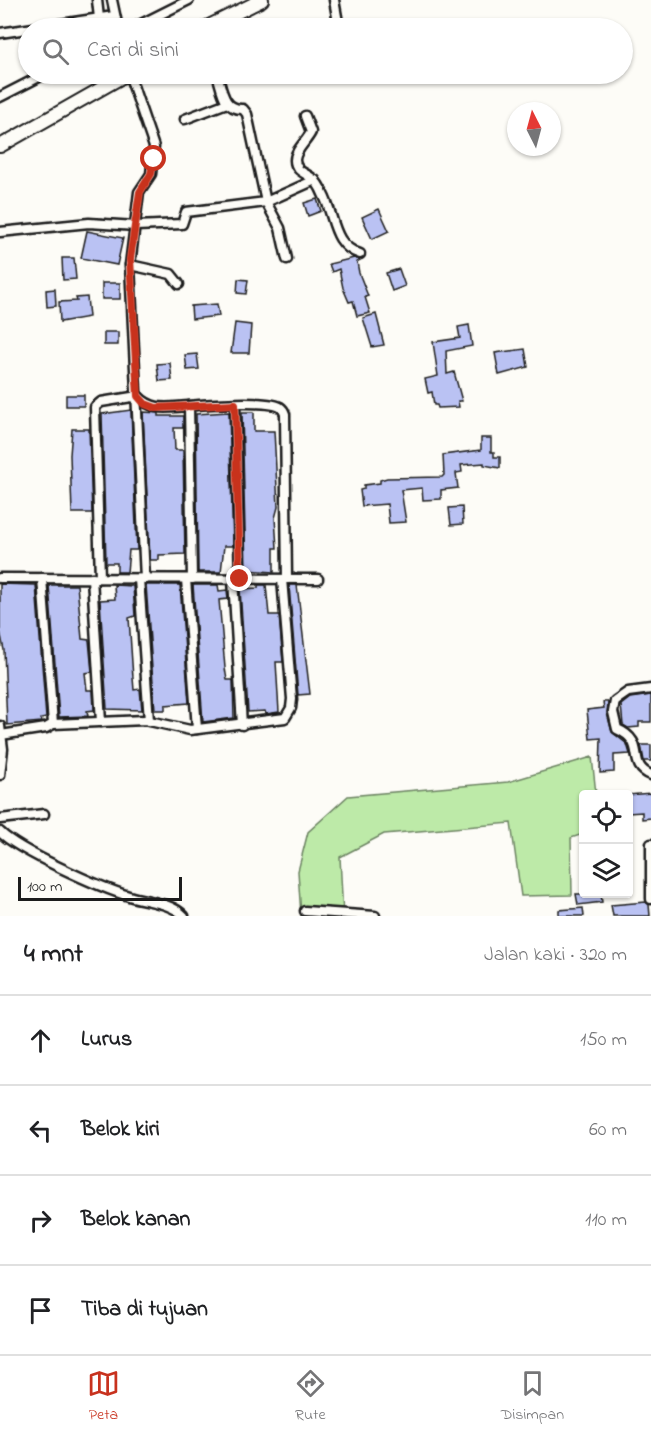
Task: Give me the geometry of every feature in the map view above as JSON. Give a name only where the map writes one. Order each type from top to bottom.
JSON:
[{"type":"street","points":[[97,0],[99,18],[114,16],[112,0]]},
{"type":"street","points":[[153,18],[189,0]]},
{"type":"street","points":[[225,18],[262,0]]},
{"type":"street","points":[[334,0],[337,18]]},
{"type":"street","points":[[0,33],[18,30]]},
{"type":"street","points":[[0,97],[25,84]]},
{"type":"street","points":[[0,146],[110,84]]},
{"type":"street","points":[[132,84],[154,147],[151,174],[140,192],[130,265],[138,396],[148,721]]},
{"type":"street","points":[[220,84],[226,103],[236,109],[243,109],[247,114],[266,202],[280,228],[287,259]]},
{"type":"street","points":[[185,119],[226,103]]},
{"type":"street","points":[[305,116],[310,132],[294,158],[299,170],[315,180],[325,196],[339,238],[345,247],[360,254]]},
{"type":"street","points":[[0,232],[89,223],[136,226],[182,224],[185,214],[189,211],[266,202],[315,180]]},
{"type":"street","points":[[130,265],[171,274],[179,284]]},
{"type":"street","points":[[1,735],[46,728],[53,724],[101,722],[148,721],[168,727],[197,729],[242,725],[285,718],[291,708],[285,579],[285,414],[279,407],[270,405],[235,404],[156,408],[145,404],[138,396]]},
{"type":"street","points":[[101,722],[96,578],[95,407],[112,399],[138,396]]},
{"type":"street","points":[[235,404],[236,579],[242,725]]},
{"type":"street","points":[[189,406],[189,579],[197,729]]},
{"type":"street","points":[[0,578],[318,579]]},
{"type":"street","points":[[42,578],[53,724]]},
{"type":"street","points":[[651,689],[628,692],[615,701],[613,712],[616,729],[628,734],[636,745],[636,761],[645,772],[651,775]]},
{"type":"street","points":[[0,726],[0,775]]},
{"type":"street","points":[[0,819],[44,814]]},
{"type":"street","points":[[0,832],[58,865],[126,896],[174,908],[184,916]]},
{"type":"street","points":[[651,850],[651,899]]},
{"type":"street","points":[[305,911],[375,916]]},
{"type":"green space","points":[[592,757],[596,790],[579,790],[579,835],[571,838],[572,895],[521,896],[511,823],[384,834],[340,857],[343,916],[301,916],[298,871],[308,832],[348,796],[508,782]]},
{"type":"building","points":[[317,199],[321,211],[308,216],[304,203]]},
{"type":"building","points":[[379,209],[389,231],[372,239],[362,217]]},
{"type":"building","points":[[87,231],[123,238],[117,265],[81,258]]},
{"type":"building","points":[[62,258],[74,258],[76,279],[63,280]]},
{"type":"building","points":[[354,258],[360,260],[357,262],[359,273],[368,296],[365,297],[370,313],[357,316],[353,301],[349,302],[343,288],[339,269],[332,272],[329,264]]},
{"type":"building","points":[[399,269],[405,286],[392,291],[386,273]]},
{"type":"building","points":[[238,279],[248,280],[246,294],[237,293]]},
{"type":"building","points":[[102,283],[120,283],[120,299],[102,299]]},
{"type":"building","points":[[55,289],[56,306],[47,307],[46,290]]},
{"type":"building","points":[[87,297],[89,317],[60,322],[59,302],[77,301],[76,298]]},
{"type":"building","points":[[217,304],[219,316],[192,319],[191,306]]},
{"type":"building","points":[[376,314],[384,345],[372,347],[363,318]]},
{"type":"building","points":[[235,323],[251,325],[249,353],[231,353]]},
{"type":"building","points":[[469,325],[472,346],[446,351],[447,374],[454,372],[462,401],[458,401],[459,407],[438,408],[434,405],[432,392],[428,393],[425,379],[438,376],[433,342],[460,338],[458,327]]},
{"type":"building","points":[[104,332],[118,332],[118,345],[104,345]]},
{"type":"building","points":[[525,349],[528,367],[499,375],[495,353]]},
{"type":"building","points":[[197,354],[199,369],[187,370],[185,355]]},
{"type":"building","points":[[170,363],[172,380],[159,381],[157,364]]},
{"type":"building","points":[[66,395],[84,395],[84,406],[66,406]]},
{"type":"building","points":[[131,410],[137,550],[129,550],[127,572],[117,572],[117,563],[106,563],[102,414]]},
{"type":"building","points":[[143,412],[159,413],[159,416],[183,416],[183,428],[174,428],[175,450],[183,450],[185,554],[159,555],[159,560],[150,560]]},
{"type":"building","points":[[229,412],[233,546],[224,546],[221,572],[198,572],[196,414]]},
{"type":"building","points":[[242,412],[254,412],[254,431],[274,431],[278,507],[275,518],[277,548],[274,548],[274,572],[246,570]]},
{"type":"building","points":[[72,429],[89,429],[92,513],[72,513],[70,455]]},
{"type":"building","points":[[481,438],[491,438],[491,452],[494,452],[494,457],[500,457],[500,468],[484,465],[484,463],[461,465],[462,472],[456,473],[458,488],[441,490],[441,499],[423,500],[422,488],[401,490],[406,522],[389,523],[387,504],[362,506],[360,490],[364,489],[364,485],[380,483],[380,480],[387,478],[442,477],[444,475],[443,455],[481,450]]},
{"type":"building","points":[[462,507],[463,524],[451,525],[449,508]]},
{"type":"building","points":[[0,584],[36,585],[46,718],[41,719],[42,722],[7,725],[4,650],[0,631]]},
{"type":"building","points":[[49,585],[77,585],[82,639],[89,640],[92,672],[85,673],[87,690],[93,690],[94,710],[87,711],[88,716],[59,717]]},
{"type":"building","points":[[114,585],[133,586],[135,616],[129,618],[133,678],[134,690],[140,689],[142,710],[107,709],[100,600],[115,599]]},
{"type":"building","points":[[146,585],[180,585],[189,703],[165,705],[165,710],[155,710]]},
{"type":"building","points":[[193,585],[218,585],[219,591],[227,590],[228,599],[219,600],[227,680],[233,680],[234,718],[203,722]]},
{"type":"building","points":[[258,585],[266,585],[269,615],[279,615],[283,662],[276,662],[279,712],[266,714],[265,711],[248,712],[240,589],[258,588]]},
{"type":"building","points":[[289,585],[297,585],[310,694],[298,695]]},
{"type":"building","points":[[651,695],[651,722],[639,722],[639,727],[628,728],[623,725],[621,705],[630,698]]},
{"type":"building","points":[[603,702],[608,702],[607,713],[612,732],[627,744],[630,754],[614,755],[614,772],[600,773],[601,738],[590,739],[587,710],[604,708]]},
{"type":"building","points":[[641,745],[651,745],[651,761],[644,761]]},
{"type":"building","points":[[651,793],[651,818],[642,819],[642,812],[633,813],[633,795]]},
{"type":"building","points":[[576,894],[579,894],[579,898],[602,898],[602,902],[578,905]]},
{"type":"building","points":[[646,902],[649,905],[650,916],[613,916],[611,905]]},
{"type":"building","points":[[583,908],[584,916],[559,916],[559,910]]},
{"type":"route","points":[[154,159],[151,174],[140,192],[130,259],[138,396],[145,404],[156,408],[235,404],[240,579]]}]
